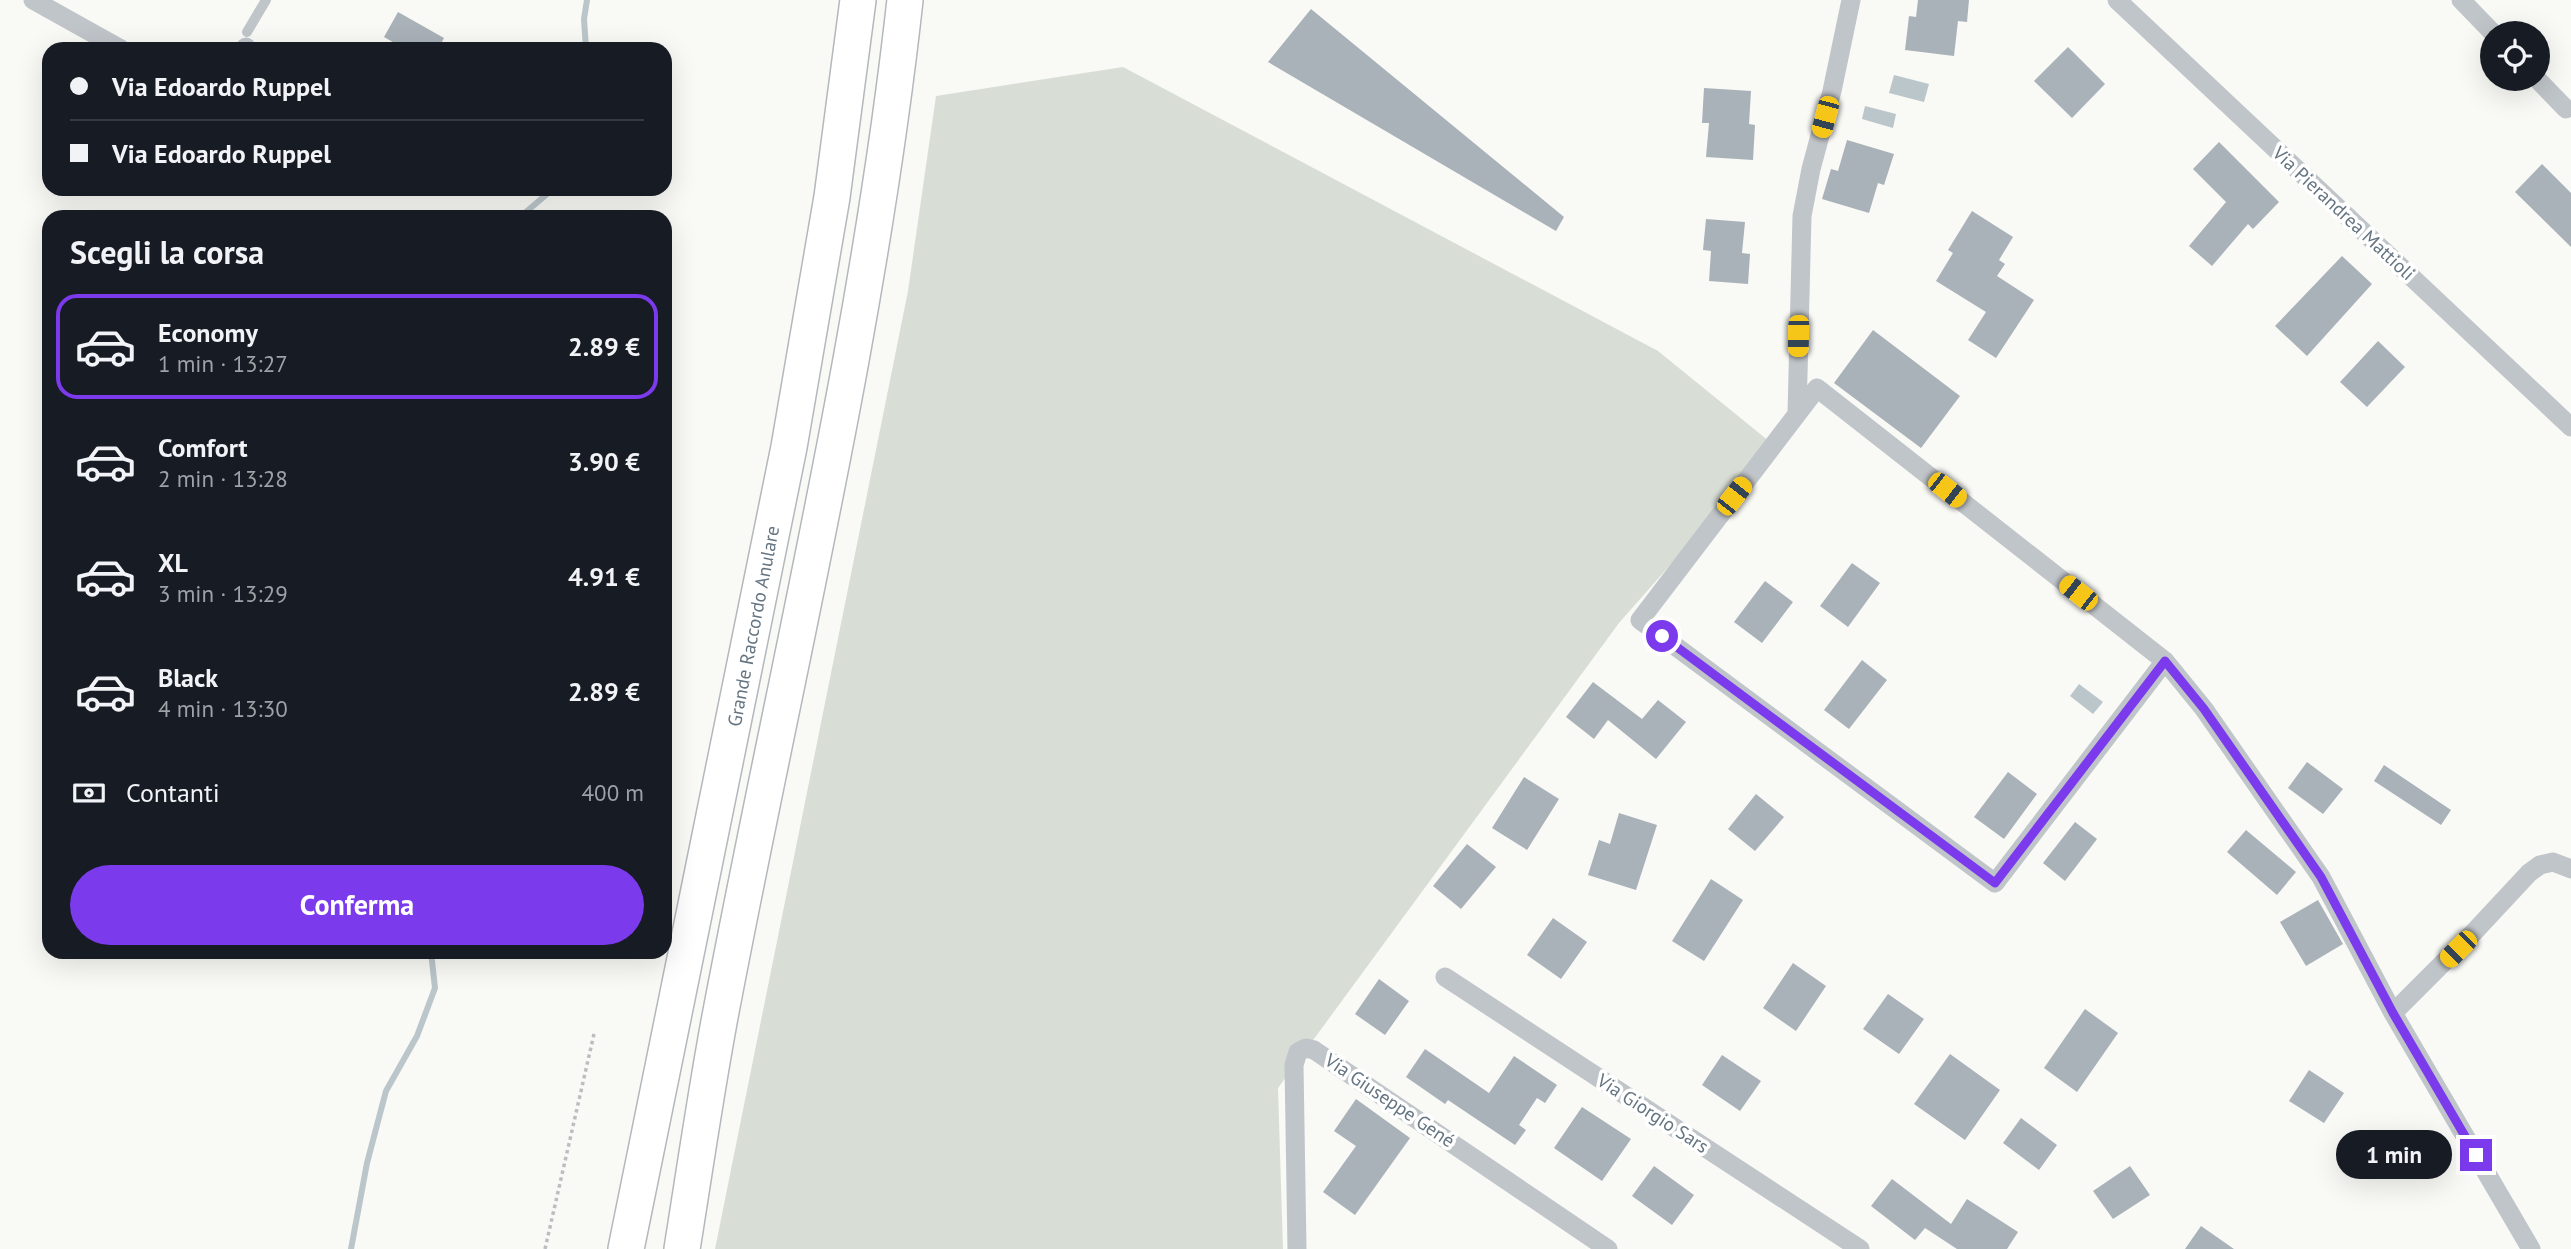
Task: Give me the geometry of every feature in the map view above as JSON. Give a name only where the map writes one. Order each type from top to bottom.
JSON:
[{"type":"highway","name":"Grande Raccordo Anulare","points":[[626,1249],[791,434],[832,197],[858,0]]},
{"type":"highway","points":[[682,1249],[719,1023],[816,551],[866,283],[888,142],[905,0]]},
{"type":"street","points":[[33,0],[108,42]]},
{"type":"street","points":[[1797,414],[1802,216],[1851,0]]},
{"type":"street","name":"Via Pierandrea Mattioli","points":[[2117,0],[2571,427]]},
{"type":"street","points":[[2461,0],[2481,21]]},
{"type":"street","points":[[2549,91],[2566,109]]},
{"type":"street","points":[[2165,661],[1995,883],[1640,620],[1817,388],[2165,661],[2204,709],[2321,877],[2393,1013],[2532,1249]]},
{"type":"street","points":[[2393,1013],[2474,933],[2529,873],[2546,863],[2558,862],[2571,869]]},
{"type":"street","name":"Via Giorgio Sars","points":[[1445,977],[1860,1249]]},
{"type":"street","name":"Via Giuseppe Gené","points":[[1297,1249],[1294,1065],[1298,1052],[1306,1048],[1314,1050],[1421,1121],[1608,1249]]},
{"type":"lane","points":[[246,42],[266,0]]},
{"type":"path","points":[[545,1249],[594,1034]]},
{"type":"shaded area","points":[[1123,67],[1658,351],[1775,446],[1619,623],[1278,1088],[1283,1249],[715,1249],[908,291],[936,96]]},
{"type":"shaded area","points":[[1894,75],[1929,84],[1924,102],[1889,93]]},
{"type":"shaded area","points":[[1865,106],[1896,114],[1893,128],[1862,119]]},
{"type":"shaded area","points":[[2079,684],[2103,702],[2093,714],[2070,696]]},
{"type":"building","points":[[1918,0],[1969,0],[1967,22],[1958,21],[1954,56],[1905,50],[1909,16],[1916,17]]},
{"type":"building","points":[[1311,9],[1564,217],[1556,231],[1268,62]]},
{"type":"building","points":[[398,12],[444,38],[442,42],[393,42],[384,37]]},
{"type":"building","points":[[2068,47],[2105,84],[2072,118],[2034,81]]},
{"type":"building","points":[[1704,88],[1751,91],[1749,124],[1755,125],[1753,160],[1706,157],[1709,123],[1702,123]]},
{"type":"building","points":[[1847,140],[1894,154],[1884,185],[1878,183],[1869,213],[1822,199],[1831,169],[1838,171]]},
{"type":"building","points":[[2219,142],[2279,202],[2253,229],[2248,224],[2212,266],[2189,246],[2226,202],[2193,169]]},
{"type":"building","points":[[2542,164],[2571,193],[2571,247],[2515,192]]},
{"type":"building","points":[[1972,211],[2013,237],[1999,260],[2005,264],[1997,276],[2034,300],[1996,358],[1968,340],[1986,312],[1936,281],[1953,253],[1948,250]]},
{"type":"building","points":[[1706,219],[1745,222],[1742,253],[1750,254],[1748,284],[1709,281],[1711,251],[1703,250]]},
{"type":"building","points":[[2342,256],[2372,284],[2307,356],[2275,326]]},
{"type":"building","points":[[1873,330],[1960,396],[1921,448],[1834,383]]},
{"type":"building","points":[[2378,341],[2405,367],[2367,407],[2340,382]]},
{"type":"building","points":[[1852,563],[1880,583],[1848,627],[1820,606]]},
{"type":"building","points":[[1765,581],[1793,602],[1762,643],[1734,622]]},
{"type":"building","points":[[1862,660],[1887,680],[1849,729],[1824,710]]},
{"type":"building","points":[[1593,682],[1642,719],[1658,700],[1686,722],[1656,759],[1608,720],[1594,739],[1566,717]]},
{"type":"building","points":[[2307,762],[2343,789],[2323,814],[2288,788]]},
{"type":"building","points":[[2384,765],[2451,810],[2441,825],[2374,781]]},
{"type":"building","points":[[2008,772],[2037,794],[2004,839],[1974,817]]},
{"type":"building","points":[[1524,777],[1559,799],[1527,850],[1492,828]]},
{"type":"building","points":[[1756,794],[1784,817],[1755,851],[1728,829]]},
{"type":"building","points":[[1619,813],[1657,825],[1636,890],[1588,875],[1599,840],[1610,844]]},
{"type":"building","points":[[2075,822],[2097,839],[2065,881],[2043,863]]},
{"type":"building","points":[[2246,830],[2296,872],[2277,895],[2227,852]]},
{"type":"building","points":[[1467,844],[1496,867],[1461,909],[1433,886]]},
{"type":"building","points":[[1711,879],[1743,900],[1704,961],[1672,941]]},
{"type":"building","points":[[2318,900],[2343,944],[2306,966],[2280,922]]},
{"type":"building","points":[[1553,918],[1587,942],[1561,979],[1527,955]]},
{"type":"building","points":[[1793,963],[1826,986],[1796,1031],[1763,1008]]},
{"type":"building","points":[[1379,979],[1409,1001],[1385,1035],[1355,1014]]},
{"type":"building","points":[[1888,994],[1924,1019],[1899,1054],[1863,1029]]},
{"type":"building","points":[[2085,1009],[2118,1033],[2077,1092],[2044,1068]]},
{"type":"building","points":[[1425,1049],[1489,1093],[1514,1056],[1557,1085],[1545,1103],[1537,1098],[1519,1125],[1526,1130],[1515,1145],[1448,1100],[1445,1104],[1406,1077]]},
{"type":"building","points":[[1950,1054],[2000,1090],[1965,1140],[1914,1104]]},
{"type":"building","points":[[1722,1055],[1761,1081],[1740,1111],[1702,1085]]},
{"type":"building","points":[[2309,1070],[2344,1093],[2324,1123],[2289,1101]]},
{"type":"building","points":[[1356,1099],[1410,1138],[1355,1215],[1323,1192],[1356,1146],[1334,1131]]},
{"type":"building","points":[[1582,1107],[1631,1139],[1602,1181],[1554,1148]]},
{"type":"building","points":[[2021,1118],[2057,1145],[2039,1170],[2003,1143]]},
{"type":"building","points":[[1654,1166],[1694,1195],[1672,1225],[1632,1196]]},
{"type":"building","points":[[2130,1166],[2150,1195],[2113,1219],[2093,1191]]},
{"type":"building","points":[[1892,1179],[1951,1224],[1967,1199],[2018,1232],[2007,1249],[1957,1249],[1925,1228],[1915,1240],[1871,1206]]},
{"type":"building","points":[[2201,1226],[2234,1249],[2185,1249]]},
{"type":"waterway","points":[[586,42],[584,19],[587,0]]},
{"type":"waterway","points":[[528,210],[545,196]]},
{"type":"waterway","points":[[351,1249],[367,1163],[386,1091],[417,1036],[435,988],[432,959]]},
{"type":"route","points":[[1662,636],[1995,883],[2165,661],[2192,692],[2321,877],[2393,1013],[2476,1155]]}]
